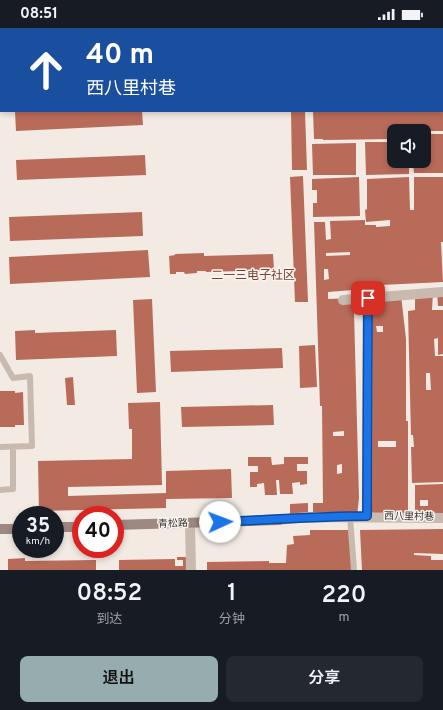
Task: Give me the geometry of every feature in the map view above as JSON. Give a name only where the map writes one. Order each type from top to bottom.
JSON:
[{"type":"street","points":[[343,300],[443,292]]},
{"type":"street","points":[[367,516],[368,298]]},
{"type":"street","name":"西八里村巷","points":[[279,520],[306,517],[367,516],[443,518]]},
{"type":"street","name":"青松路","points":[[124,526],[279,520]]},
{"type":"street","points":[[190,523],[191,570]]},
{"type":"street","points":[[0,529],[12,529]]},
{"type":"lane","points":[[0,355],[13,378],[30,376],[32,446],[0,447]]},
{"type":"lane","points":[[0,490],[13,489],[13,447]]},
{"type":"lane","points":[[350,517],[354,570]]},
{"type":"building","points":[[15,112],[142,112],[143,125],[16,131]]},
{"type":"building","points":[[291,112],[305,112],[307,170],[292,170]]},
{"type":"building","points":[[313,112],[443,112],[443,131],[431,131],[431,124],[387,124],[387,139],[314,139]]},
{"type":"building","points":[[431,134],[443,134],[443,173],[414,173],[414,168],[431,168]]},
{"type":"building","points":[[365,142],[387,142],[387,168],[409,168],[409,174],[366,175]]},
{"type":"building","points":[[356,143],[356,175],[313,175],[312,144]]},
{"type":"building","points":[[145,155],[146,175],[17,180],[16,160]]},
{"type":"building","points":[[303,176],[308,302],[295,302],[290,177]]},
{"type":"building","points":[[359,177],[360,216],[313,217],[313,203],[317,203],[317,190],[312,190],[312,179]]},
{"type":"building","points":[[409,177],[410,210],[414,210],[414,177],[443,177],[443,242],[441,242],[443,282],[358,286],[353,290],[328,292],[328,299],[356,298],[354,312],[359,498],[357,516],[313,517],[313,503],[323,503],[322,406],[320,406],[314,222],[325,222],[326,240],[331,239],[330,221],[365,220],[365,225],[376,225],[376,227],[390,226],[390,220],[366,222],[365,210],[367,209],[367,179]],"holes":[[[350,252],[350,255],[326,256],[326,253]],[[324,269],[328,269],[329,279],[324,280]],[[344,431],[344,436],[333,436],[333,432]],[[342,464],[342,473],[337,474],[337,465]]]},
{"type":"building","points":[[142,212],[143,236],[10,241],[9,217]]},
{"type":"building","points":[[148,250],[150,277],[10,284],[9,257]]},
{"type":"building","points":[[204,253],[204,256],[273,254],[274,270],[197,271],[197,273],[185,274],[184,272],[176,272],[176,274],[170,274],[169,256],[175,254]]},
{"type":"building","points":[[443,291],[443,306],[438,306],[437,292]]},
{"type":"building","points":[[415,292],[433,292],[432,310],[443,310],[443,354],[438,355],[438,338],[434,339],[435,356],[443,356],[443,482],[412,483],[411,447],[414,447],[413,435],[411,435],[408,311],[415,310]],"holes":[[[426,373],[430,373],[431,390],[426,390]]]},
{"type":"building","points":[[365,295],[401,295],[406,339],[408,518],[370,519]],"holes":[[[376,326],[383,326],[383,332],[377,332]],[[378,441],[396,441],[396,447],[378,447]]]},
{"type":"building","points":[[152,299],[156,392],[137,393],[133,300]]},
{"type":"building","points":[[35,330],[35,333],[116,330],[117,356],[16,360],[15,331]]},
{"type":"building","points":[[315,345],[317,387],[300,388],[299,346]]},
{"type":"building","points":[[282,348],[283,368],[171,372],[170,351]]},
{"type":"building","points":[[73,377],[75,405],[67,405],[65,378]]},
{"type":"building","points":[[0,391],[15,391],[15,393],[23,392],[24,425],[15,425],[15,427],[0,427]]},
{"type":"building","points":[[160,402],[162,485],[68,487],[68,496],[166,493],[166,471],[231,469],[232,498],[166,499],[166,508],[124,509],[124,506],[72,506],[72,510],[64,510],[64,506],[39,506],[38,461],[132,459],[132,429],[129,429],[128,403]]},
{"type":"building","points":[[273,405],[274,425],[182,427],[181,407]]},
{"type":"building","points":[[248,457],[271,457],[272,465],[284,464],[284,457],[308,457],[308,464],[297,464],[297,471],[307,471],[307,484],[300,485],[300,482],[292,483],[293,494],[280,494],[279,480],[276,480],[277,495],[265,495],[264,483],[257,484],[257,487],[250,487],[250,472],[258,472],[258,466],[248,466]]},
{"type":"building","points":[[443,484],[443,518],[415,518],[415,485]],"holes":[[[420,500],[428,500],[428,506],[420,506]]]},
{"type":"building","points":[[308,503],[308,512],[290,518],[290,504]]},
{"type":"building","points":[[443,529],[443,554],[414,553],[414,555],[431,556],[431,560],[443,560],[443,570],[362,570],[360,530]]},
{"type":"building","points":[[310,530],[350,530],[352,570],[207,570],[207,562],[269,561],[269,563],[286,563],[287,545],[294,544],[293,536],[310,535]]},
{"type":"building","points":[[177,557],[189,557],[189,570],[119,570],[119,560],[175,559],[175,566],[183,566],[183,560],[177,560]]},
{"type":"building","points":[[25,558],[25,561],[96,560],[96,570],[8,570],[8,559]]},
{"type":"district","name":"二一三电子社区","points":[[253,276]]},
{"type":"route","points":[[220,522],[279,520],[306,517],[367,516],[368,298]]}]
